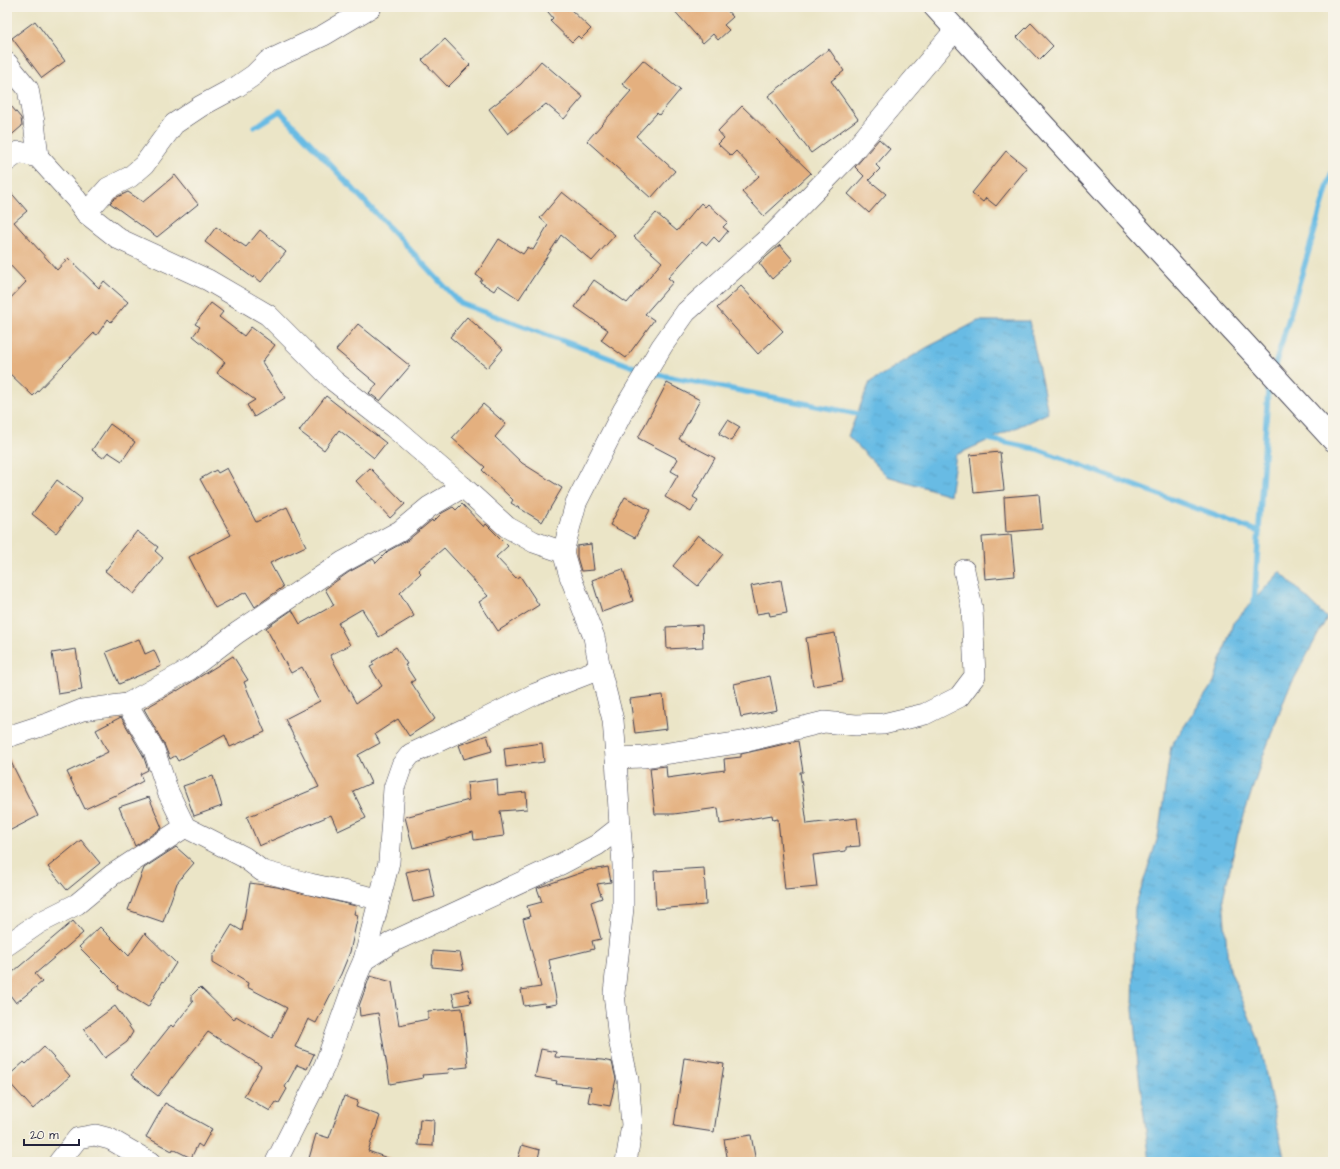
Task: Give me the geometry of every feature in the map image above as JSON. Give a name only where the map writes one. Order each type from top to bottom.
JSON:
[{"type":"main road","points":[[935,7],[1333,440]]},
{"type":"street","points":[[86,213],[108,188],[130,177],[144,165],[174,124],[201,106],[244,83],[254,76],[268,61],[324,35],[371,7]]},
{"type":"street","points":[[626,1162],[632,1125],[628,1080],[618,1040],[614,993],[623,908],[616,758],[613,720],[600,669],[594,636],[570,576],[564,552],[576,503],[620,418],[662,346],[686,312],[774,233],[849,156],[956,29]]},
{"type":"street","points":[[7,63],[28,89],[38,157]]},
{"type":"street","points":[[7,161],[19,152],[38,157],[76,199],[86,213],[119,239],[208,280],[268,315],[334,381],[393,427],[507,527],[534,542],[564,552]]},
{"type":"street","points":[[7,737],[50,723],[82,710],[127,704],[190,669],[237,633],[343,562],[400,531],[429,507],[463,487]]},
{"type":"street","points":[[616,758],[643,757],[742,742],[824,722],[856,725],[883,724],[925,714],[959,697],[975,676],[972,608],[964,570]]},
{"type":"street","points":[[276,1162],[325,1065],[356,978],[364,960],[389,862],[394,788],[402,765],[411,754],[534,694],[600,669]]},
{"type":"street","points":[[127,704],[154,750],[168,792],[185,827],[244,857],[262,871],[310,884],[380,899]]},
{"type":"street","points":[[7,944],[39,923],[77,904],[112,875],[185,827]]},
{"type":"street","points":[[364,960],[392,942],[567,861],[597,845],[620,827]]},
{"type":"street","points":[[59,1162],[78,1138],[95,1135],[110,1139],[150,1162]]},
{"type":"water","points":[[978,321],[1029,321],[1048,413],[956,455],[950,495],[887,476],[848,436],[870,382],[926,348]]},
{"type":"water","points":[[1280,572],[1327,618],[1287,692],[1262,759],[1238,834],[1223,898],[1228,965],[1258,1038],[1285,1162],[1150,1162],[1139,1076],[1133,1009],[1135,907],[1158,837],[1171,746],[1214,682],[1233,623]]},
{"type":"building","points":[[544,7],[568,7],[591,29],[581,39],[578,36],[572,42],[550,21],[553,18]]},
{"type":"building","points":[[671,7],[724,7],[733,17],[724,25],[729,30],[718,40],[713,34],[703,43]]},
{"type":"building","points":[[35,21],[65,61],[42,78],[12,38]]},
{"type":"building","points":[[1031,23],[1053,46],[1039,60],[1017,37]]},
{"type":"building","points":[[445,39],[470,65],[448,87],[422,60]]},
{"type":"building","points":[[829,49],[844,71],[831,81],[858,119],[811,153],[768,96]]},
{"type":"building","points":[[643,60],[680,90],[659,115],[657,113],[636,136],[675,171],[651,198],[587,141],[631,91],[622,84]]},
{"type":"building","points":[[541,61],[583,97],[564,119],[546,104],[508,134],[489,109],[521,84]]},
{"type":"building","points":[[7,101],[21,118],[22,126],[7,139]]},
{"type":"building","points":[[742,106],[811,173],[764,216],[742,192],[759,176],[736,151],[731,156],[718,144],[724,138],[718,131]]},
{"type":"building","points":[[879,139],[890,149],[876,165],[880,169],[869,180],[886,194],[869,213],[848,194],[864,176],[855,167]]},
{"type":"building","points":[[1006,151],[1027,168],[996,206],[986,198],[983,202],[972,193]]},
{"type":"building","points":[[175,175],[198,204],[157,237],[110,203],[115,198],[128,192],[143,202]]},
{"type":"building","points":[[7,188],[27,211],[14,222],[57,270],[68,258],[99,288],[104,281],[128,302],[111,322],[108,319],[97,335],[94,333],[33,396],[7,371],[7,302],[26,282],[7,262]]},
{"type":"building","points":[[562,192],[615,235],[592,261],[561,235],[519,299],[498,285],[494,291],[480,282],[482,279],[476,275],[499,239],[523,254],[528,247],[533,250],[548,225],[540,218]]},
{"type":"building","points":[[701,203],[705,207],[708,204],[728,222],[723,227],[728,231],[719,242],[714,237],[707,245],[702,241],[668,278],[673,282],[645,314],[654,320],[626,358],[601,340],[608,330],[575,307],[594,280],[627,303],[662,262],[634,237],[656,213],[677,231]]},
{"type":"building","points":[[216,227],[246,247],[260,230],[286,252],[261,282],[254,276],[253,278],[205,242]]},
{"type":"building","points":[[780,245],[793,260],[772,279],[759,263]]},
{"type":"building","points":[[741,286],[783,331],[758,354],[717,308]]},
{"type":"building","points":[[211,303],[223,312],[219,317],[244,336],[251,327],[275,345],[262,362],[285,398],[254,417],[247,405],[255,400],[217,373],[225,362],[193,336],[200,327],[195,324]]},
{"type":"building","points":[[467,317],[503,349],[487,368],[450,337]]},
{"type":"building","points":[[358,324],[410,366],[380,401],[369,393],[377,384],[336,350]]},
{"type":"building","points":[[667,383],[700,400],[679,439],[715,458],[693,497],[698,500],[691,512],[665,497],[678,475],[671,471],[678,459],[638,438]]},
{"type":"building","points":[[326,396],[386,443],[374,458],[339,430],[324,450],[299,431]]},
{"type":"building","points":[[483,404],[506,424],[495,437],[522,463],[562,488],[542,522],[511,503],[513,500],[482,470],[485,467],[452,438]]},
{"type":"building","points":[[728,420],[740,427],[731,441],[719,434]]},
{"type":"building","points":[[110,424],[135,442],[122,461],[108,452],[103,458],[92,450]]},
{"type":"building","points":[[1000,452],[1004,490],[974,493],[970,455]]},
{"type":"building","points":[[227,468],[256,522],[287,507],[306,546],[270,563],[283,587],[255,607],[246,592],[215,608],[189,557],[231,535],[200,479],[216,470],[218,473]]},
{"type":"building","points":[[370,468],[405,504],[390,518],[356,481]]},
{"type":"building","points":[[57,480],[82,499],[56,533],[32,514]]},
{"type":"building","points":[[1039,494],[1042,529],[1006,532],[1004,497]]},
{"type":"building","points":[[625,497],[650,510],[635,538],[610,525]]},
{"type":"building","points":[[462,504],[484,527],[486,524],[508,546],[496,557],[516,578],[520,576],[539,605],[498,631],[479,602],[488,596],[444,548],[418,570],[421,573],[400,593],[414,616],[379,637],[362,609],[338,623],[350,645],[330,655],[356,703],[382,686],[370,667],[374,665],[372,662],[396,647],[415,680],[411,682],[435,719],[409,736],[398,719],[375,734],[380,743],[358,755],[371,783],[353,791],[366,818],[338,831],[331,815],[259,846],[247,817],[319,787],[285,719],[320,701],[302,667],[291,673],[266,628],[292,610],[300,624],[334,605],[325,589],[349,572],[373,559],[376,563],[388,551],[408,540],[432,520],[433,522],[442,513],[453,507],[456,510]]},
{"type":"building","points":[[137,531],[158,547],[155,551],[163,558],[134,594],[105,571]]},
{"type":"building","points":[[698,535],[723,554],[698,586],[673,566]]},
{"type":"building","points":[[1011,535],[1015,576],[985,579],[982,537]]},
{"type":"building","points":[[591,544],[594,570],[581,571],[577,557],[577,546]]},
{"type":"building","points":[[623,569],[633,601],[602,612],[592,580]]},
{"type":"building","points":[[781,580],[787,613],[770,616],[769,612],[757,614],[751,586]]},
{"type":"building","points":[[702,625],[703,647],[667,649],[666,627]]},
{"type":"building","points":[[835,633],[843,681],[813,686],[806,638]]},
{"type":"building","points":[[139,639],[145,654],[154,650],[161,666],[119,684],[106,652]]},
{"type":"building","points":[[76,649],[82,690],[58,694],[52,653]]},
{"type":"building","points":[[233,656],[248,680],[244,682],[265,732],[230,747],[225,735],[178,761],[175,756],[170,759],[164,744],[144,709],[177,691]]},
{"type":"building","points":[[770,676],[777,710],[741,717],[734,684]]},
{"type":"building","points":[[663,695],[667,729],[635,733],[630,699]]},
{"type":"building","points":[[121,717],[143,755],[148,770],[140,774],[143,781],[115,796],[85,809],[67,772],[108,752],[96,730]]},
{"type":"building","points":[[487,735],[492,751],[464,759],[459,745]]},
{"type":"building","points":[[798,741],[803,772],[800,772],[807,824],[857,818],[860,846],[846,847],[846,851],[813,855],[817,887],[785,890],[778,819],[773,820],[772,815],[720,824],[718,808],[674,814],[655,814],[650,768],[666,766],[667,778],[725,770],[724,759],[741,757],[741,754]]},
{"type":"building","points":[[542,743],[544,762],[506,767],[504,748]]},
{"type":"building","points":[[7,754],[38,816],[7,832]]},
{"type":"building","points":[[213,776],[222,806],[194,816],[183,786]]},
{"type":"building","points":[[497,779],[498,795],[526,792],[527,809],[500,811],[504,836],[474,840],[473,832],[413,848],[405,817],[469,800],[467,783]]},
{"type":"building","points":[[149,797],[162,828],[135,846],[119,807]]},
{"type":"building","points":[[81,840],[100,863],[67,890],[48,867]]},
{"type":"building","points":[[176,847],[194,863],[177,883],[163,922],[128,910],[144,868]]},
{"type":"building","points":[[429,867],[435,897],[413,902],[406,872]]},
{"type":"building","points":[[608,867],[611,882],[597,884],[602,898],[591,902],[601,939],[592,941],[594,949],[549,960],[557,1004],[545,1006],[544,1003],[524,1006],[521,990],[541,987],[523,919],[530,917],[527,906],[542,902],[537,888],[592,869]]},
{"type":"building","points":[[704,868],[706,905],[656,909],[654,871]]},
{"type":"building","points":[[250,883],[277,887],[356,906],[354,914],[358,915],[350,952],[341,974],[316,1023],[308,1019],[295,1047],[314,1054],[307,1069],[297,1065],[285,1087],[287,1089],[279,1103],[276,1102],[270,1111],[244,1096],[261,1066],[208,1032],[158,1096],[131,1075],[171,1025],[173,1027],[193,1002],[192,995],[200,987],[234,1020],[236,1016],[272,1038],[287,1008],[247,987],[248,983],[213,962],[213,956],[232,925],[242,931]]},
{"type":"building","points":[[73,921],[83,933],[35,974],[42,982],[16,1003],[7,991],[7,977]]},
{"type":"building","points":[[100,927],[129,956],[145,933],[176,963],[164,982],[163,981],[148,1007],[117,988],[118,986],[79,947]]},
{"type":"building","points":[[433,951],[460,953],[464,970],[432,967]]},
{"type":"building","points":[[370,976],[392,982],[399,1025],[428,1019],[428,1011],[462,1008],[468,1067],[448,1069],[449,1073],[422,1075],[423,1078],[390,1084],[378,1013],[360,1016],[359,1006]]},
{"type":"building","points":[[468,989],[471,1003],[455,1006],[452,993]]},
{"type":"building","points":[[115,1006],[133,1032],[127,1042],[105,1058],[84,1029]]},
{"type":"building","points":[[44,1047],[70,1076],[33,1109],[7,1080],[7,1077],[24,1062],[26,1064]]},
{"type":"building","points":[[541,1049],[556,1052],[555,1057],[612,1062],[616,1079],[610,1106],[588,1102],[591,1087],[556,1084],[557,1081],[535,1077]]},
{"type":"building","points":[[684,1058],[724,1064],[714,1132],[674,1126]]},
{"type":"building","points":[[344,1096],[358,1101],[356,1107],[380,1116],[368,1151],[393,1160],[393,1162],[308,1162],[316,1134],[329,1138]]},
{"type":"building","points":[[165,1103],[212,1129],[202,1147],[198,1144],[191,1158],[173,1149],[172,1151],[146,1137]]},
{"type":"building","points":[[420,1119],[434,1120],[433,1146],[418,1145]]},
{"type":"building","points":[[751,1135],[756,1162],[728,1162],[724,1139]]},
{"type":"building","points":[[522,1145],[540,1150],[537,1162],[517,1162]]},
{"type":"waterway","points":[[254,127],[280,111],[460,303],[642,370]]},
{"type":"waterway","points":[[1274,369],[1333,168]]},
{"type":"waterway","points":[[650,373],[863,415]]},
{"type":"waterway","points":[[1254,606],[1268,391],[1271,381]]},
{"type":"waterway","points":[[984,438],[1037,449],[1259,532]]}]
